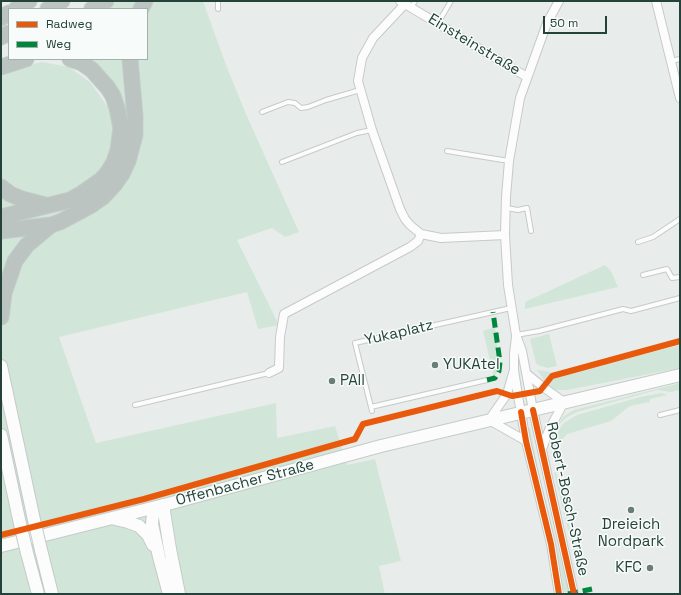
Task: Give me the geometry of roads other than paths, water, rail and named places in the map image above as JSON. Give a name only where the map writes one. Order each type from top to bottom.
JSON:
[{"type":"highway","points":[[18,8],[29,1]]},
{"type":"highway","points":[[50,8],[62,1]]},
{"type":"highway","points":[[94,8],[106,1]]},
{"type":"highway","points":[[1,67],[23,60]]},
{"type":"highway","points":[[1,218],[46,205],[70,200],[91,188],[101,180],[114,162],[120,138],[117,108],[108,88],[92,70],[82,63],[73,60]]},
{"type":"highway","points":[[1,231],[51,225],[68,219],[98,201],[115,184],[125,168],[131,154],[135,127],[130,60]]},
{"type":"highway","points":[[1,187],[10,194],[22,199],[46,205]]},
{"type":"highway","points":[[1,317],[4,293],[15,261],[26,245],[51,225]]},
{"type":"main road","points":[[1,366],[34,520],[52,594]]},
{"type":"main road","name":"Offenbacher Straße","points":[[1,546],[163,506],[381,446],[680,375]]},
{"type":"main road","points":[[1,435],[20,524],[38,594]]},
{"type":"main road","points":[[169,594],[159,557],[152,522],[153,514],[163,506],[179,594]]},
{"type":"main road","points":[[111,519],[128,522],[139,526],[152,541],[159,557]]},
{"type":"street","points":[[489,420],[507,394],[514,370],[516,335],[508,285],[506,235],[509,161],[520,98],[526,77],[547,24],[560,1]]},
{"type":"street","points":[[656,1],[680,98]]},
{"type":"street","name":"Einsteinstraße","points":[[408,3],[438,24],[526,77]]},
{"type":"street","points":[[408,3],[373,38],[362,58],[358,81],[372,130],[400,210],[410,225],[421,234],[441,238],[506,235]]},
{"type":"street","points":[[269,373],[279,368],[280,337],[284,314],[410,247],[418,241],[421,234]]},
{"type":"street","name":"Robert-Bosch-Straße","points":[[516,335],[522,351],[574,594]]},
{"type":"street","name":"Robert-Bosch-Straße","points":[[514,370],[526,440],[551,544],[559,594]]},
{"type":"street","points":[[527,374],[542,387],[564,402],[549,430],[542,449]]},
{"type":"street","name":"Robert-Bosch-Straße","points":[[489,420],[526,440]]},
{"type":"lane","points":[[218,1],[218,10]]},
{"type":"lane","points":[[438,24],[451,1]]},
{"type":"lane","points":[[671,61],[680,59]]},
{"type":"lane","points":[[262,112],[288,102],[296,102],[301,108],[308,108],[326,100],[360,90]]},
{"type":"lane","points":[[282,162],[357,134],[372,130]]},
{"type":"lane","points":[[447,151],[509,161]]},
{"type":"lane","points":[[506,208],[518,210],[527,208],[531,231]]},
{"type":"lane","points":[[638,242],[653,237],[680,219]]},
{"type":"lane","points":[[643,275],[667,269],[672,278],[680,277]]},
{"type":"lane","points":[[516,335],[539,331],[623,309],[631,311],[680,298]]},
{"type":"lane","name":"Yukaplatz","points":[[487,380],[372,409],[355,343],[511,308]]},
{"type":"lane","points":[[136,405],[269,373]]},
{"type":"lane","points":[[660,415],[680,410]]},
{"type":"place","name":"YUKAtel","points":[[435,365]]},
{"type":"place","name":"PAll","points":[[332,381]]},
{"type":"place","name":"Dreieich Nordpark","points":[[631,510]]},
{"type":"place","name":"KFC","points":[[650,568]]}]
